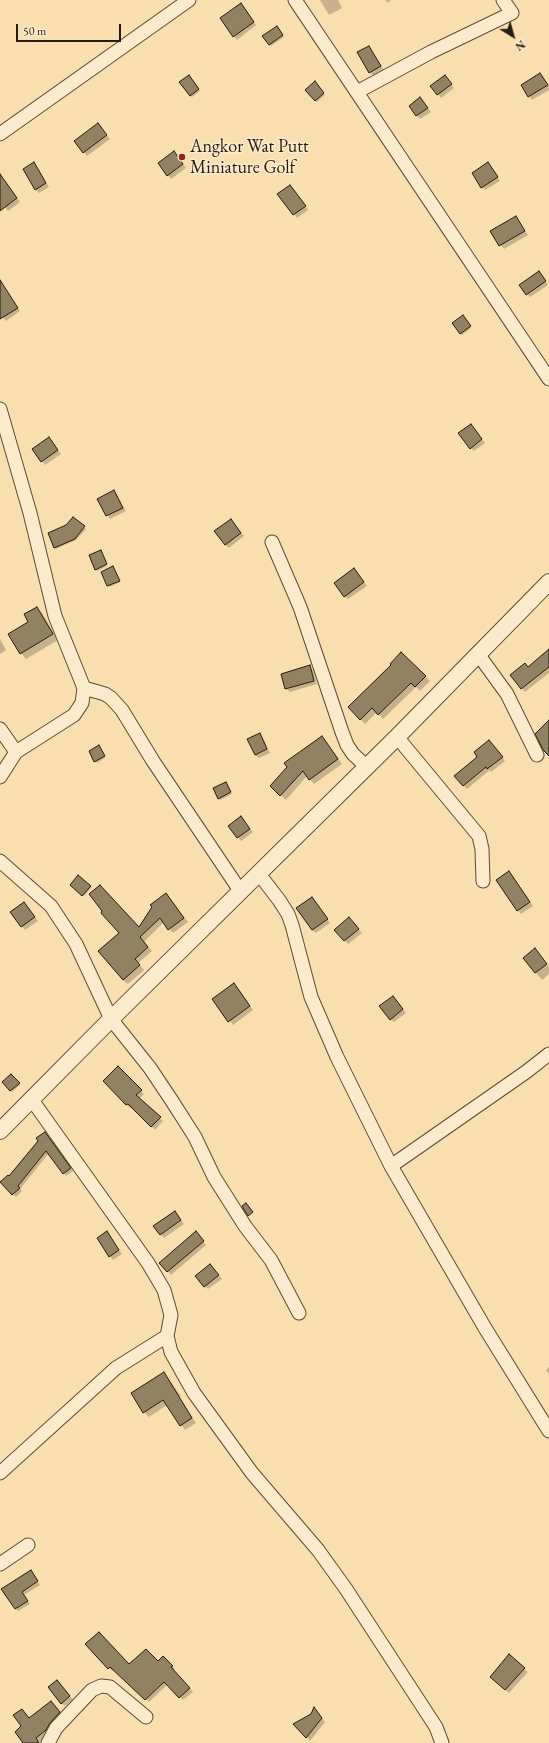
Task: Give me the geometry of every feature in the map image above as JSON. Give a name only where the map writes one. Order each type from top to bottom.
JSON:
[{"type":"street","points":[[0,134],[189,0]]},
{"type":"street","points":[[295,0],[549,379]]},
{"type":"street","points":[[357,92],[431,52],[512,13],[503,0]]},
{"type":"street","points":[[0,409],[30,514],[55,616],[84,688],[82,703],[74,715],[16,752],[0,777]]},
{"type":"street","points":[[272,542],[300,607],[342,732],[353,754],[367,767]]},
{"type":"street","points":[[0,1131],[111,1019],[397,737],[549,582]]},
{"type":"street","points":[[478,654],[506,694],[537,755]]},
{"type":"street","points":[[84,688],[105,694],[122,710],[241,892]]},
{"type":"street","points":[[0,729],[16,752]]},
{"type":"street","points":[[397,737],[416,762],[454,804],[479,836],[482,849],[483,881]]},
{"type":"street","points":[[0,861],[51,906],[76,944],[111,1019],[150,1068],[172,1101],[194,1137],[214,1177],[245,1226],[271,1260],[299,1313]]},
{"type":"street","points":[[259,874],[288,914],[311,997],[337,1057],[391,1166],[485,1328],[549,1431]]},
{"type":"street","points":[[391,1166],[526,1072],[549,1054]]},
{"type":"street","points":[[32,1100],[148,1263],[164,1290],[171,1315],[167,1336],[171,1352],[194,1392],[252,1473],[318,1550],[346,1589],[429,1715],[436,1727],[442,1743]]},
{"type":"street","points":[[0,1473],[116,1368],[167,1336]]},
{"type":"street","points":[[0,1564],[28,1545]]},
{"type":"street","points":[[48,1743],[56,1728],[92,1690],[101,1686],[110,1687],[146,1717]]},
{"type":"building","points":[[241,3],[254,22],[233,37],[220,18]]},
{"type":"building","points":[[277,26],[283,35],[269,45],[262,36]]},
{"type":"building","points":[[369,46],[381,66],[369,73],[357,52]]},
{"type":"building","points":[[540,73],[548,85],[528,97],[521,85]]},
{"type":"building","points":[[189,75],[199,89],[190,96],[179,82]]},
{"type":"building","points":[[445,75],[452,84],[437,95],[430,86]]},
{"type":"building","points":[[315,81],[324,93],[315,101],[305,90]]},
{"type":"building","points":[[420,97],[428,108],[416,116],[409,106]]},
{"type":"building","points":[[98,123],[107,135],[83,153],[74,141]]},
{"type":"building","points":[[174,151],[183,164],[167,176],[158,163]]},
{"type":"building","points":[[34,162],[46,183],[35,190],[23,169]]},
{"type":"building","points":[[488,162],[498,177],[481,188],[472,173]]},
{"type":"building","points":[[0,174],[17,198],[0,211]]},
{"type":"building","points":[[290,185],[306,206],[293,215],[277,194]]},
{"type":"building","points":[[516,216],[525,231],[499,246],[490,231]]},
{"type":"building","points":[[539,271],[546,281],[526,295],[519,285]]},
{"type":"building","points":[[0,280],[18,308],[0,319]]},
{"type":"building","points":[[463,315],[471,326],[460,334],[452,323]]},
{"type":"building","points":[[471,424],[482,439],[470,449],[458,433]]},
{"type":"building","points":[[49,437],[58,450],[41,462],[32,449]]},
{"type":"building","points":[[114,490],[123,508],[106,516],[97,499]]},
{"type":"building","points":[[73,517],[85,526],[75,539],[54,548],[48,533],[66,525]]},
{"type":"building","points":[[231,519],[241,533],[225,545],[214,531]]},
{"type":"building","points":[[101,550],[107,564],[95,570],[89,555]]},
{"type":"building","points":[[113,566],[120,581],[107,586],[101,572]]},
{"type":"building","points":[[354,568],[364,582],[344,597],[334,583]]},
{"type":"building","points":[[37,607],[53,634],[20,654],[8,634],[28,622],[24,614]]},
{"type":"building","points":[[549,649],[549,667],[521,689],[510,675],[525,663],[528,667]]},
{"type":"building","points":[[401,652],[426,676],[415,687],[411,683],[378,715],[372,708],[360,720],[348,707],[391,665],[390,664]]},
{"type":"building","points":[[310,665],[314,681],[285,689],[281,674]]},
{"type":"building","points":[[549,720],[549,756],[544,751],[535,734]]},
{"type":"building","points":[[260,733],[267,749],[255,755],[247,739]]},
{"type":"building","points":[[322,736],[338,759],[309,780],[303,771],[280,796],[270,786],[287,767],[284,763]]},
{"type":"building","points":[[489,740],[503,757],[487,769],[486,767],[463,786],[454,776],[477,757],[474,752]]},
{"type":"building","points":[[99,745],[105,756],[94,762],[89,751]]},
{"type":"building","points":[[226,782],[231,792],[218,799],[213,788]]},
{"type":"building","points":[[241,816],[250,829],[237,838],[228,826]]},
{"type":"building","points":[[509,871],[530,902],[517,911],[496,880]]},
{"type":"building","points":[[78,875],[91,886],[82,896],[70,885]]},
{"type":"building","points":[[100,885],[139,927],[152,907],[150,905],[166,893],[184,918],[168,930],[160,918],[140,937],[148,947],[135,959],[140,965],[123,980],[98,951],[119,933],[101,913],[102,911],[89,894]]},
{"type":"building","points":[[312,897],[328,919],[312,930],[296,908]]},
{"type":"building","points":[[24,902],[35,917],[21,927],[10,912]]},
{"type":"building","points":[[349,917],[359,929],[344,941],[334,930]]},
{"type":"building","points":[[535,948],[547,964],[535,973],[523,958]]},
{"type":"building","points":[[234,983],[250,1006],[228,1022],[212,999]]},
{"type":"building","points":[[393,996],[403,1009],[390,1020],[379,1006]]},
{"type":"building","points":[[118,1066],[142,1090],[136,1095],[161,1117],[151,1127],[128,1104],[126,1105],[103,1081]]},
{"type":"building","points":[[11,1074],[20,1083],[10,1091],[2,1082]]},
{"type":"building","points":[[45,1132],[71,1168],[63,1174],[46,1151],[18,1186],[20,1188],[12,1195],[0,1182],[8,1175],[9,1176],[38,1141],[36,1138]]},
{"type":"building","points":[[246,1203],[253,1212],[248,1216],[242,1206]]},
{"type":"building","points":[[175,1211],[181,1220],[160,1235],[153,1226]]},
{"type":"building","points":[[107,1231],[119,1250],[109,1257],[97,1238]]},
{"type":"building","points":[[196,1231],[204,1241],[167,1272],[159,1263]]},
{"type":"building","points":[[210,1264],[219,1275],[204,1287],[195,1276]]},
{"type":"building","points":[[164,1372],[192,1418],[180,1426],[163,1400],[143,1413],[131,1393]]},
{"type":"building","points":[[31,1570],[38,1581],[22,1592],[28,1601],[15,1609],[1,1589]]},
{"type":"building","points":[[99,1632],[129,1664],[146,1649],[158,1661],[163,1656],[190,1688],[179,1698],[164,1682],[145,1700],[110,1667],[108,1669],[85,1644]]},
{"type":"building","points":[[509,1654],[525,1668],[505,1690],[490,1677]]},
{"type":"building","points":[[57,1680],[70,1696],[61,1704],[48,1687]]},
{"type":"building","points":[[51,1701],[60,1712],[46,1730],[36,1738],[39,1743],[23,1743],[15,1732],[21,1726],[13,1715],[22,1709],[29,1718]]},
{"type":"building","points":[[314,1707],[322,1718],[306,1738],[293,1724],[311,1714]]},
{"type":"place","name":"Angkor Wat Putt Miniature Golf","points":[[182,157]]}]
